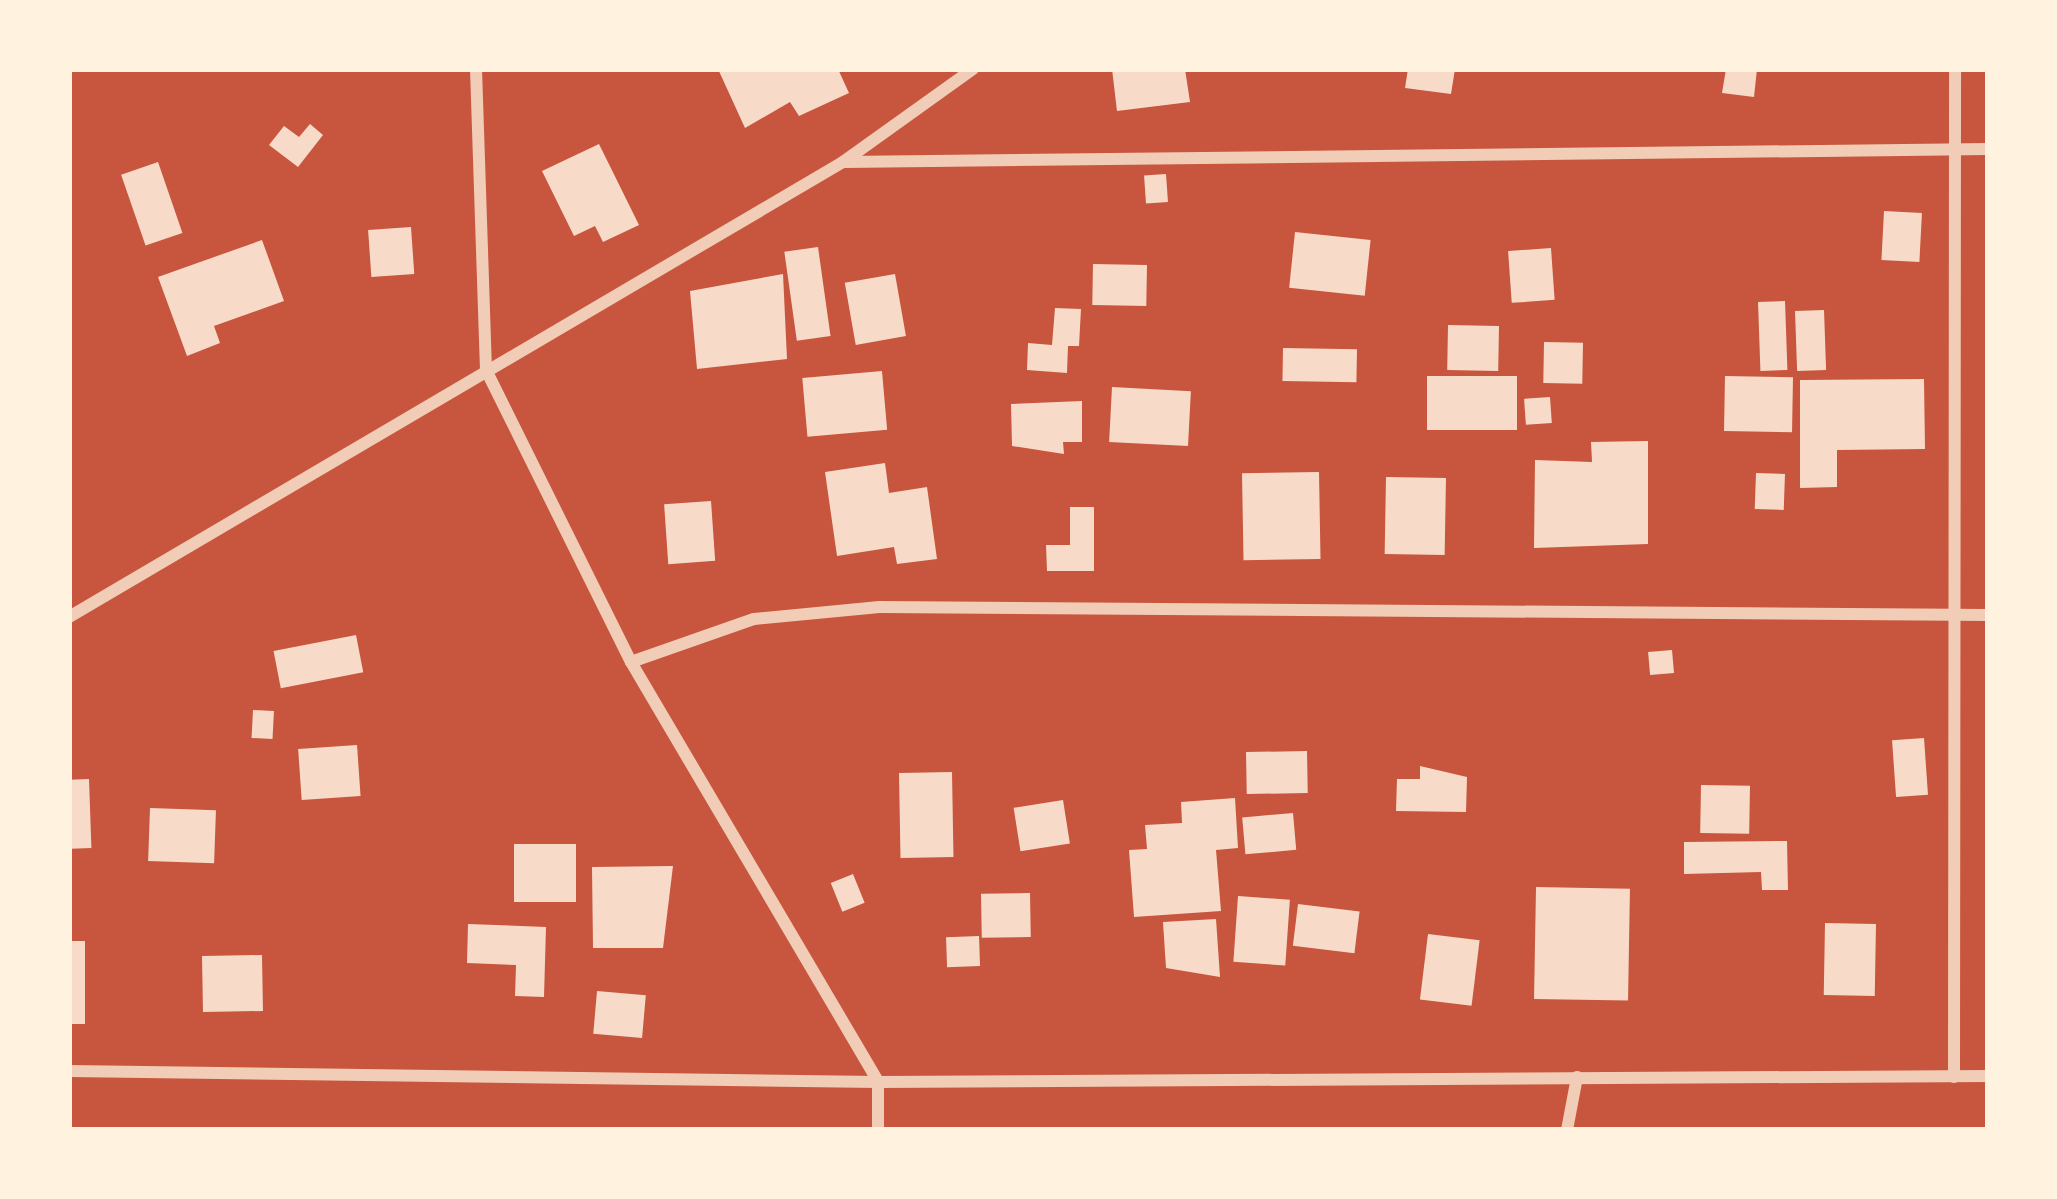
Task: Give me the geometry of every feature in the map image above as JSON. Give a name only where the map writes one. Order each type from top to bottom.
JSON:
[{"type":"street","points":[[476,69],[486,370],[631,662],[878,1082],[878,1130]]},
{"type":"street","points":[[69,617],[843,162],[973,69]]},
{"type":"street","points":[[1954,1077],[1960,615],[1955,69]]},
{"type":"street","points":[[843,162],[1988,148]]},
{"type":"street","points":[[631,662],[754,619],[879,607],[1988,615]]},
{"type":"street","points":[[69,1071],[878,1082],[1988,1076]]},
{"type":"street","points":[[1567,1130],[1577,1077]]},
{"type":"building","points":[[718,69],[838,69],[849,93],[799,116],[790,102],[745,128]]},
{"type":"building","points":[[1112,69],[1185,69],[1190,102],[1117,111]]},
{"type":"building","points":[[1408,69],[1455,69],[1451,94],[1405,88]]},
{"type":"building","points":[[1726,69],[1757,69],[1754,97],[1722,93]]},
{"type":"building","points":[[310,124],[323,135],[298,167],[269,145],[284,126],[299,137]]},
{"type":"building","points":[[599,144],[639,225],[603,242],[595,226],[574,236],[542,171]]},
{"type":"building","points":[[158,162],[182,233],[146,246],[121,175]]},
{"type":"building","points":[[1166,174],[1168,202],[1146,203],[1144,176]]},
{"type":"building","points":[[1884,211],[1922,213],[1919,262],[1881,260]]},
{"type":"building","points":[[411,227],[414,274],[371,277],[368,230]]},
{"type":"building","points":[[1295,232],[1371,240],[1365,296],[1289,288]]},
{"type":"building","points":[[262,240],[284,301],[214,326],[220,343],[187,356],[158,277]]},
{"type":"building","points":[[818,247],[831,336],[797,341],[784,252]]},
{"type":"building","points":[[1551,248],[1555,300],[1512,303],[1508,251]]},
{"type":"building","points":[[1093,264],[1147,265],[1146,306],[1092,305]]},
{"type":"building","points":[[783,274],[787,359],[697,369],[690,291]]},
{"type":"building","points":[[895,274],[906,336],[856,345],[845,283]]},
{"type":"building","points":[[1785,301],[1787,370],[1760,371],[1758,302]]},
{"type":"building","points":[[1055,308],[1081,309],[1079,346],[1068,346],[1067,373],[1027,370],[1028,343],[1052,345]]},
{"type":"building","points":[[1824,310],[1826,370],[1797,371],[1795,311]]},
{"type":"building","points":[[1448,325],[1499,326],[1498,371],[1447,370]]},
{"type":"building","points":[[1544,342],[1583,343],[1582,384],[1543,383]]},
{"type":"building","points":[[1283,348],[1357,349],[1356,382],[1282,381]]},
{"type":"building","points":[[882,371],[887,430],[807,437],[802,378]]},
{"type":"building","points":[[1427,376],[1517,376],[1517,430],[1427,430]]},
{"type":"building","points":[[1725,376],[1793,377],[1792,432],[1724,431]]},
{"type":"building","points":[[1924,379],[1925,449],[1837,450],[1837,487],[1800,488],[1800,380]]},
{"type":"building","points":[[1112,387],[1191,391],[1188,446],[1109,442]]},
{"type":"building","points":[[1550,397],[1552,423],[1526,425],[1524,399]]},
{"type":"building","points":[[1082,401],[1082,442],[1063,442],[1064,454],[1012,446],[1011,404]]},
{"type":"building","points":[[1648,441],[1648,544],[1534,548],[1535,460],[1592,462],[1591,442]]},
{"type":"building","points":[[885,463],[889,493],[927,487],[937,559],[897,564],[894,547],[837,556],[825,472]]},
{"type":"building","points":[[1319,472],[1321,559],[1244,560],[1242,473]]},
{"type":"building","points":[[1756,473],[1785,474],[1784,510],[1755,509]]},
{"type":"building","points":[[1386,477],[1446,478],[1445,555],[1385,554]]},
{"type":"building","points":[[711,501],[715,561],[668,564],[664,504]]},
{"type":"building","points":[[1070,507],[1094,507],[1094,571],[1047,571],[1046,545],[1070,545]]},
{"type":"building","points":[[356,635],[363,672],[281,688],[274,651]]},
{"type":"building","points":[[1672,650],[1674,673],[1650,675],[1648,652]]},
{"type":"building","points":[[253,710],[274,711],[273,739],[252,738]]},
{"type":"building","points":[[1924,738],[1928,795],[1896,797],[1892,740]]},
{"type":"building","points":[[357,745],[361,796],[302,800],[298,749]]},
{"type":"building","points":[[1307,751],[1308,793],[1247,794],[1246,752]]},
{"type":"building","points":[[1420,766],[1467,777],[1466,812],[1396,811],[1397,779],[1420,779]]},
{"type":"building","points":[[952,772],[953,857],[900,858],[899,773]]},
{"type":"building","points":[[89,779],[91,848],[71,849],[69,780]]},
{"type":"building","points":[[1701,785],[1750,786],[1749,834],[1700,833]]},
{"type":"building","points":[[1235,798],[1238,848],[1216,850],[1221,911],[1134,917],[1129,850],[1147,849],[1145,825],[1182,823],[1181,802]]},
{"type":"building","points":[[1063,800],[1070,843],[1020,851],[1014,808]]},
{"type":"building","points":[[150,808],[216,810],[214,863],[148,861]]},
{"type":"building","points":[[1293,813],[1296,850],[1245,854],[1242,817]]},
{"type":"building","points":[[1787,841],[1788,890],[1762,890],[1761,872],[1684,874],[1684,842]]},
{"type":"building","points":[[514,844],[576,844],[576,902],[514,902]]},
{"type":"building","points":[[673,866],[663,948],[593,948],[592,867]]},
{"type":"building","points":[[853,874],[865,903],[842,912],[831,883]]},
{"type":"building","points":[[1536,887],[1630,889],[1628,1001],[1534,999]]},
{"type":"building","points":[[1030,893],[1031,937],[982,938],[981,894]]},
{"type":"building","points":[[1238,896],[1290,900],[1285,965],[1233,962]]},
{"type":"building","points":[[1298,904],[1360,912],[1354,953],[1293,946]]},
{"type":"building","points":[[1216,919],[1220,977],[1166,968],[1163,922]]},
{"type":"building","points":[[1825,923],[1876,924],[1875,996],[1824,995]]},
{"type":"building","points":[[468,924],[546,927],[544,997],[515,996],[516,965],[467,963]]},
{"type":"building","points":[[1428,934],[1480,940],[1472,1006],[1420,1000]]},
{"type":"building","points":[[979,936],[980,966],[947,967],[946,937]]},
{"type":"building","points":[[69,941],[85,941],[85,1024],[69,1024]]},
{"type":"building","points":[[262,955],[263,1011],[203,1012],[202,956]]},
{"type":"building","points":[[597,991],[646,995],[642,1038],[593,1034]]}]
